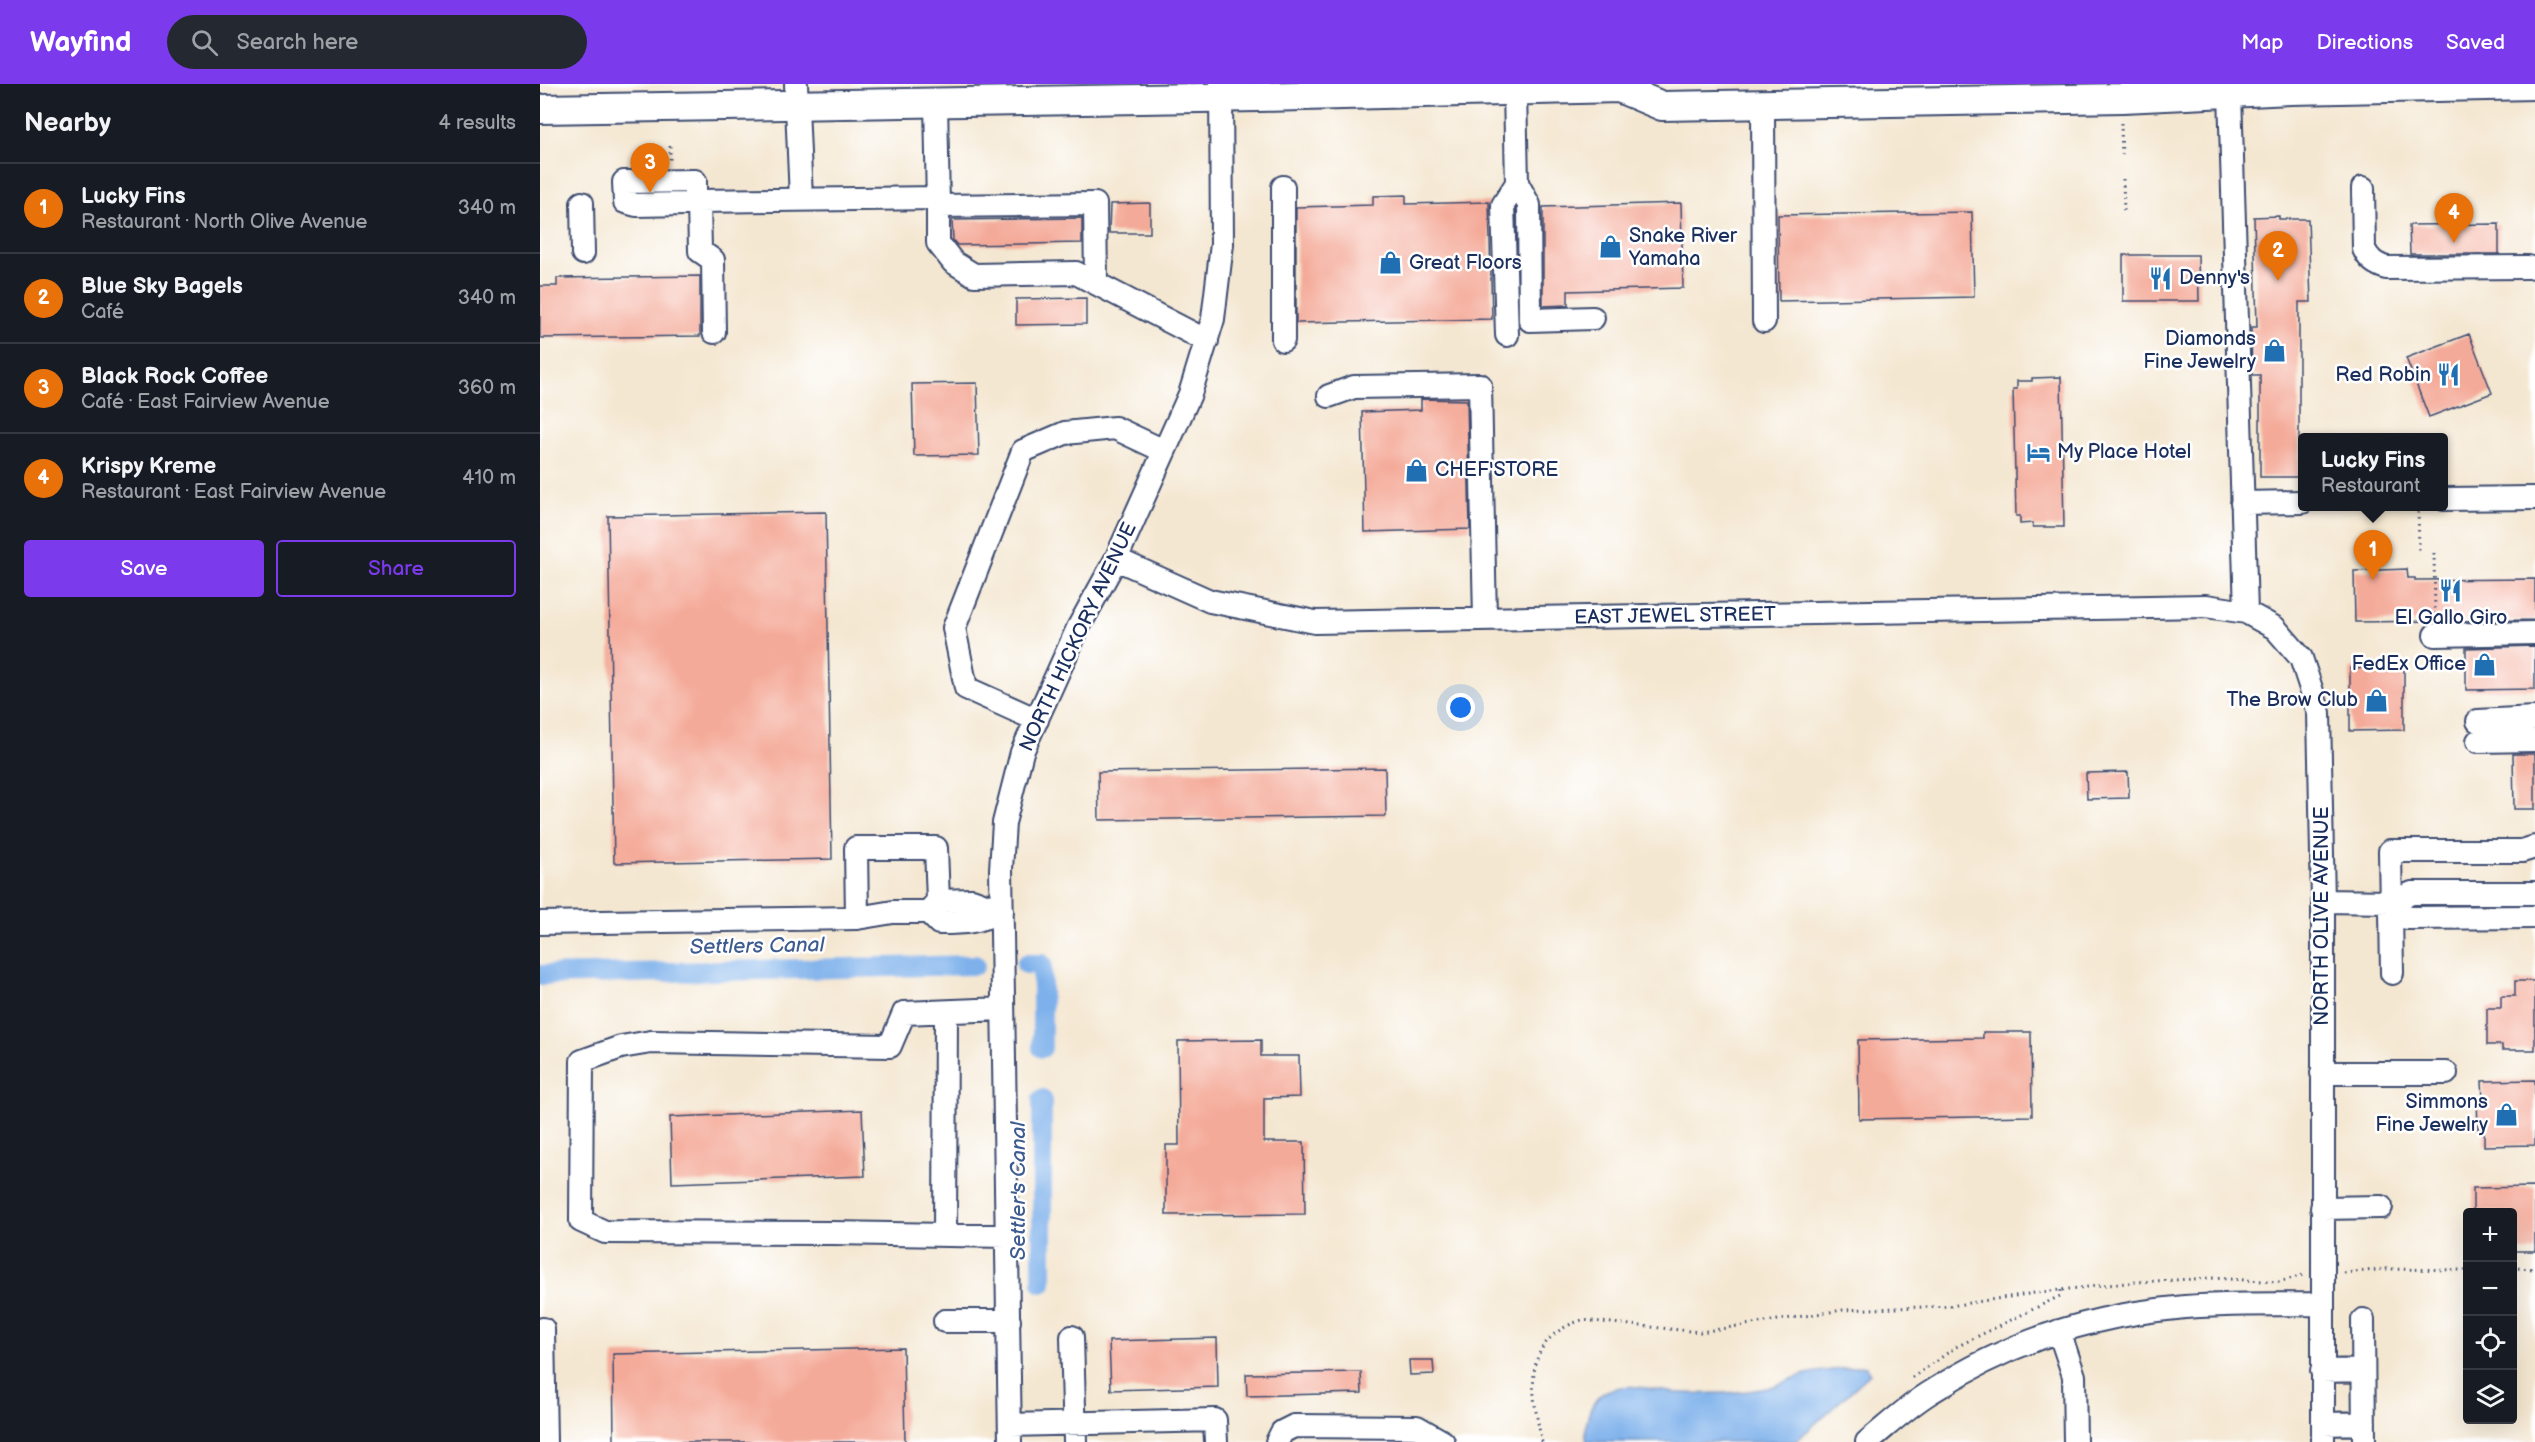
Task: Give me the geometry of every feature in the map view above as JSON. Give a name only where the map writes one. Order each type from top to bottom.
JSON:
[{"type":"main road","points":[[540,109],[796,94],[936,102],[1221,91],[1515,91],[1624,86],[1662,106],[2112,98],[2535,85]]},
{"type":"street","name":"NORTH HICKORY AVENUE","points":[[1010,1433],[1002,912],[1004,824],[1022,752],[1078,628],[1116,559],[1190,394],[1207,341],[1213,319],[1222,244],[1221,91]]},
{"type":"street","points":[[1515,91],[1517,183],[1529,205],[1530,320],[1593,318]]},
{"type":"street","points":[[2230,93],[2246,612]]},
{"type":"street","points":[[796,94],[801,199]]},
{"type":"street","points":[[936,102],[938,243],[953,262],[974,275],[1076,273],[1207,341]]},
{"type":"street","points":[[1763,104],[1764,321]]},
{"type":"street","points":[[1507,335],[1503,205],[1517,183]]},
{"type":"street","points":[[1283,187],[1283,340]]},
{"type":"street","points":[[2363,188],[2364,249],[2375,264],[2386,268],[2528,267]]},
{"type":"street","points":[[714,332],[713,260],[700,251],[699,201],[801,199],[1095,204],[1096,282]]},
{"type":"street","points":[[582,203],[583,254]]},
{"type":"street","points":[[1329,396],[1354,387],[1480,385],[1485,619]]},
{"type":"street","points":[[1037,720],[966,688],[954,628],[1023,451],[1065,433],[1115,428],[1164,451]]},
{"type":"street","points":[[2448,499],[2535,498]]},
{"type":"street","points":[[2242,503],[2298,502]]},
{"type":"street","name":"EAST JEWEL STREET","points":[[1116,559],[1210,601],[1315,622],[2206,606],[2246,612]]},
{"type":"street","name":"NORTH OLIVE AVENUE","points":[[2246,612],[2275,628],[2301,658],[2319,712],[2323,901],[2323,1433]]},
{"type":"street","points":[[2435,635],[2535,633]]},
{"type":"street","points":[[2535,718],[2478,731],[2535,740]]},
{"type":"street","points":[[2392,973],[2390,851],[2522,850],[2535,847]]},
{"type":"street","points":[[857,918],[856,849],[936,848],[933,906]]},
{"type":"street","points":[[2323,901],[2391,902],[2412,892],[2535,893]]},
{"type":"street","points":[[540,923],[857,918],[972,900],[1002,912]]},
{"type":"street","points":[[2391,902],[2407,918],[2535,917]]},
{"type":"street","points":[[1003,1009],[904,1013],[890,1046],[651,1042],[621,1047],[582,1061],[581,1221],[605,1232],[1007,1236]]},
{"type":"street","points":[[945,1235],[946,1012]]},
{"type":"street","points":[[2322,1073],[2446,1073]]},
{"type":"street","points":[[2322,1208],[2380,1207]]},
{"type":"street","points":[[1881,1438],[1931,1392],[1984,1362],[2059,1331],[2115,1316],[2176,1308],[2322,1305]]},
{"type":"street","points":[[2323,1433],[2364,1432],[2363,1320]]},
{"type":"street","points":[[945,1321],[1009,1321]]},
{"type":"street","points":[[543,1329],[545,1442]]},
{"type":"street","points":[[2059,1331],[2074,1376],[2075,1442]]},
{"type":"street","points":[[1072,1337],[1075,1433]]},
{"type":"street","points":[[2322,1371],[2363,1370]]},
{"type":"street","points":[[1010,1433],[1075,1433],[1215,1420],[1216,1442]]},
{"type":"street","points":[[1277,1442],[1282,1432],[1294,1426],[1305,1426],[1417,1427],[1443,1442]]},
{"type":"path","points":[[2121,123],[2121,159]]},
{"type":"path","points":[[2122,179],[2124,212]]},
{"type":"path","points":[[2418,511],[2419,553]]},
{"type":"path","points":[[2434,553],[2435,635]]},
{"type":"path","points":[[2517,1268],[2535,1269]]},
{"type":"path","points":[[2343,1273],[2386,1269],[2463,1270]]},
{"type":"path","points":[[1542,1442],[1532,1392],[1536,1360],[1544,1344],[1555,1332],[1567,1324],[1582,1320],[1700,1332],[1843,1310],[1950,1306],[2041,1292],[2136,1282],[2212,1278],[2279,1282],[2310,1273]]},
{"type":"water","points":[[1866,1367],[1870,1374],[1795,1442],[1587,1442],[1587,1420],[1592,1406],[1601,1395],[1616,1388],[1634,1387],[1680,1393],[1738,1392],[1771,1387],[1806,1374]]},
{"type":"building","name":"Great Floors","points":[[1406,195],[1406,204],[1489,202],[1492,319],[1296,323],[1296,207],[1373,205],[1373,196]]},
{"type":"building","points":[[1150,203],[1150,233],[1109,233],[1110,204]]},
{"type":"building","name":"Snake River Yamaha","points":[[1681,203],[1683,288],[1568,291],[1568,305],[1543,306],[1543,207]]},
{"type":"building","points":[[1972,212],[1974,297],[1779,301],[1778,215]]},
{"type":"building","points":[[2279,216],[2279,219],[2308,219],[2311,302],[2299,302],[2298,477],[2260,477],[2260,375],[2252,375],[2251,327],[2257,327],[2254,217]]},
{"type":"building","points":[[1082,218],[1082,243],[957,245],[953,240],[952,220]]},
{"type":"building","points":[[2499,224],[2499,254],[2410,254],[2409,225]]},
{"type":"building","name":"Denny's","points":[[2123,255],[2198,255],[2199,301],[2123,301]]},
{"type":"building","points":[[700,276],[700,336],[540,338],[540,286],[557,286],[557,278]]},
{"type":"building","points":[[1086,298],[1086,324],[1016,325],[1016,299]]},
{"type":"building","name":"Red Robin","points":[[2469,334],[2492,393],[2429,417],[2406,358]]},
{"type":"building","name":"My Place Hotel","points":[[2061,377],[2064,527],[2033,527],[2033,523],[2020,524],[2020,516],[2016,516],[2013,389],[2017,389],[2017,381]]},
{"type":"building","points":[[977,383],[979,455],[914,456],[912,384]]},
{"type":"building","name":"CHEF'STORE","points":[[1421,399],[1467,400],[1470,529],[1365,532],[1362,412],[1421,410]]},
{"type":"building","points":[[826,512],[832,859],[614,863],[608,516]]},
{"type":"building","points":[[2407,569],[2408,578],[2415,578],[2415,580],[2535,579],[2535,620],[2355,622],[2354,571]]},
{"type":"building","points":[[2535,646],[2535,689],[2466,690],[2466,648]]},
{"type":"building","points":[[2350,668],[2404,668],[2404,730],[2350,731]]},
{"type":"building","points":[[2513,754],[2535,754],[2535,809],[2514,809]]},
{"type":"building","points":[[1385,768],[1386,816],[1099,820],[1098,772]]},
{"type":"building","points":[[2128,772],[2129,798],[2087,799],[2086,773]]},
{"type":"building","points":[[2515,981],[2535,981],[2535,1050],[2502,1050],[2502,1045],[2487,1045],[2487,1008],[2501,1008],[2501,996],[2515,996]]},
{"type":"building","points":[[1983,1032],[2031,1032],[2032,1116],[1859,1119],[1858,1040],[1983,1038]]},
{"type":"building","points":[[1261,1040],[1261,1056],[1299,1056],[1300,1097],[1264,1098],[1264,1142],[1304,1142],[1305,1214],[1166,1215],[1166,1145],[1179,1145],[1178,1041]]},
{"type":"building","name":"Simmons Fine Jewelry","points":[[2535,1080],[2535,1145],[2484,1146],[2484,1129],[2478,1129],[2477,1099],[2483,1099],[2482,1081]]},
{"type":"building","points":[[862,1110],[865,1176],[672,1183],[670,1117]]},
{"type":"building","points":[[2535,1187],[2535,1251],[2517,1251],[2517,1208],[2473,1208],[2473,1188]]},
{"type":"building","points":[[1217,1338],[1218,1387],[1111,1390],[1109,1341]]},
{"type":"building","points":[[903,1348],[905,1442],[614,1442],[613,1354]]},
{"type":"building","points":[[1409,1360],[1433,1360],[1434,1374],[1410,1375]]},
{"type":"building","points":[[1361,1372],[1362,1393],[1247,1396],[1246,1374]]},
{"type":"waterway","name":"Settler's Canal","points":[[1026,964],[1042,964],[1042,1048]]},
{"type":"waterway","name":"Settlers Canal","points":[[540,975],[975,965]]},
{"type":"waterway","name":"Settler's Canal","points":[[1042,1099],[1042,1283]]},
{"type":"place","name":"Black Rock Coffee","points":[[650,193]]},
{"type":"place","name":"Krispy Kreme","points":[[2454,243]]},
{"type":"place","name":"Snake River Yamaha","points":[[1611,247]]},
{"type":"place","name":"Great Floors","points":[[1391,263]]},
{"type":"place","name":"Denny's","points":[[2161,278]]},
{"type":"place","name":"Blue Sky Bagels","points":[[2278,281]]},
{"type":"place","name":"Diamonds Fine Jewelry","points":[[2274,350]]},
{"type":"place","name":"Red Robin","points":[[2449,375]]},
{"type":"place","name":"My Place Hotel","points":[[2039,452]]},
{"type":"place","name":"CHEF'STORE","points":[[1417,470]]},
{"type":"place","name":"Lucky Fins","points":[[2373,580]]},
{"type":"place","name":"El Gallo Giro","points":[[2451,590]]},
{"type":"place","name":"FedEx Office","points":[[2484,664]]},
{"type":"place","name":"The Brow Club","points":[[2376,700]]},
{"type":"place","name":"Simmons Fine Jewelry","points":[[2506,1114]]}]
